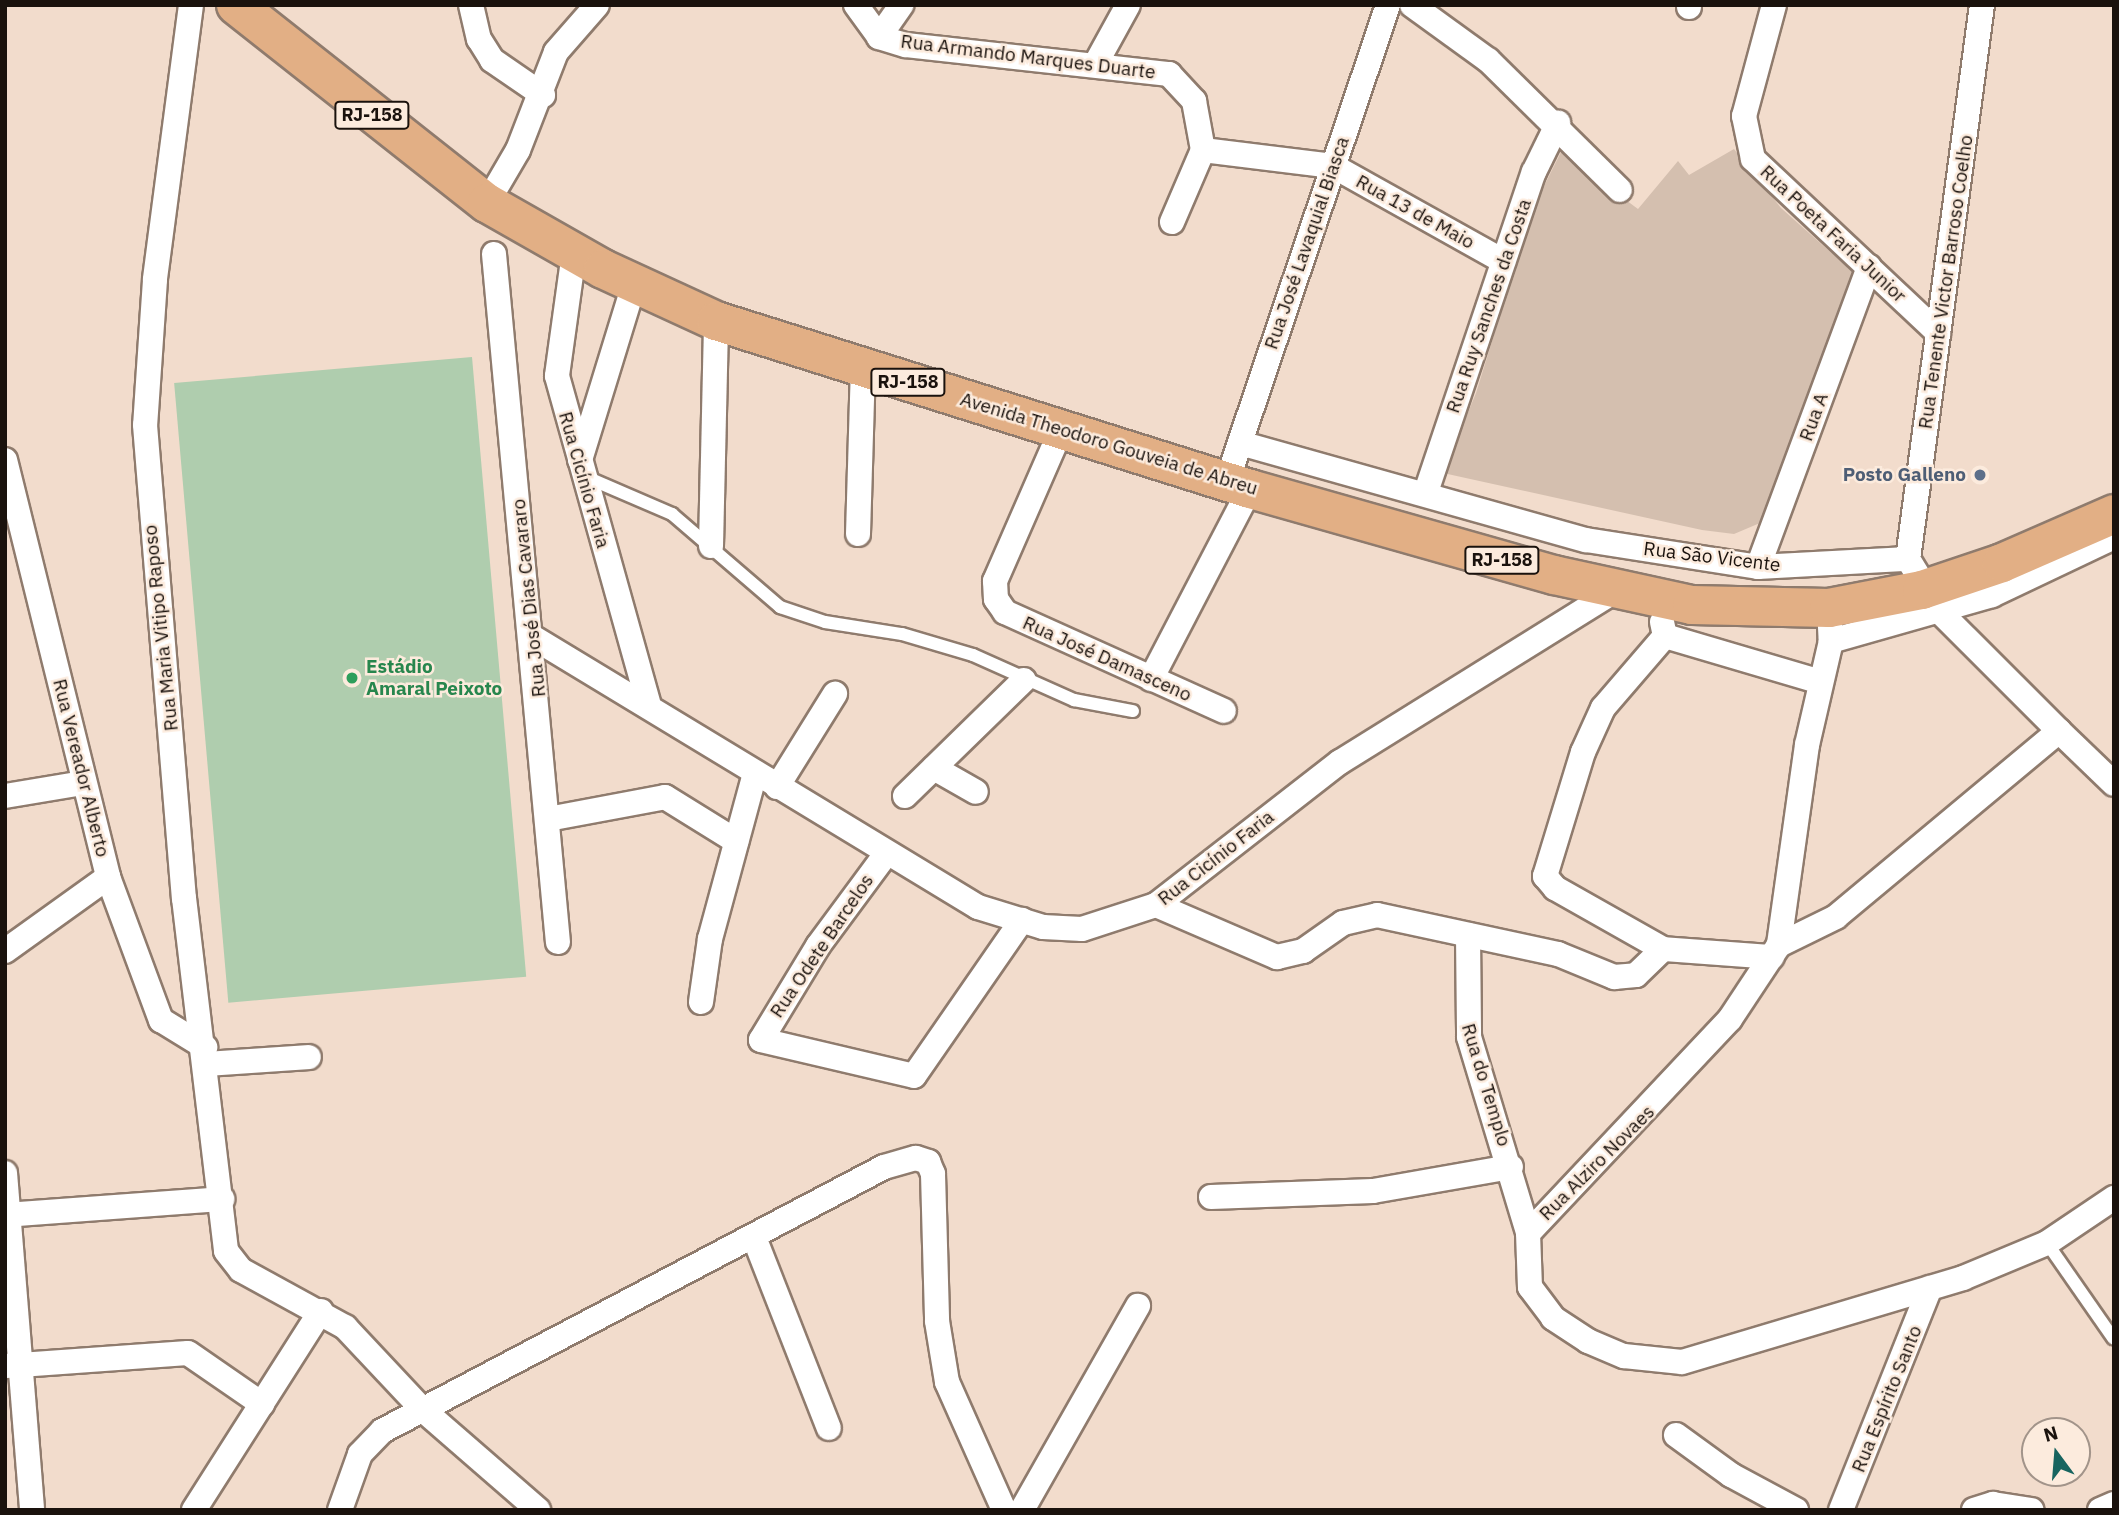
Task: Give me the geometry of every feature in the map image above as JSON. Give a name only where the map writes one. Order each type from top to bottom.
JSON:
[{"type":"main road","name":"Avenida Theodoro Gouveia de Abreu","points":[[236,5],[487,203],[634,285],[716,321],[1238,485],[1615,591],[1657,599],[1762,611],[1830,625],[1924,587],[2002,563],[2114,514]]},
{"type":"street","name":"Rua Maria Vitipo Raposo","points":[[191,5],[155,280],[145,425],[184,898],[206,1055],[226,1251],[255,1279],[321,1311]]},
{"type":"street","points":[[471,5],[479,39],[492,60],[543,95]]},
{"type":"street","points":[[487,203],[543,95],[556,52],[597,5]]},
{"type":"street","name":"Rua Armando Marques Duarte","points":[[856,5],[879,37],[1170,74],[1184,83],[1203,150]]},
{"type":"street","points":[[879,37],[901,5]]},
{"type":"street","points":[[1095,65],[1128,5]]},
{"type":"street","name":"Rua José Lavaquial Biasca","points":[[1151,679],[1238,485],[1240,443],[1388,5]]},
{"type":"street","points":[[1412,5],[1488,60],[1558,123],[1620,190]]},
{"type":"street","name":"Rua Poeta Faria Junior","points":[[1774,5],[1744,139],[1753,159],[1938,333]]},
{"type":"street","name":"Rua Tenente Victor Barroso Coelho","points":[[1924,587],[1938,333],[1982,5]]},
{"type":"street","name":"Rua Ruy Sanches da Costa","points":[[1426,492],[1503,261],[1558,123]]},
{"type":"street","points":[[1172,222],[1203,150]]},
{"type":"street","name":"Rua 13 de Maio","points":[[1203,150],[1333,166],[1503,261]]},
{"type":"street","name":"Rua Cicínio Faria","points":[[574,253],[557,376],[649,703]]},
{"type":"street","name":"Rua José Dias Cavararo","points":[[494,254],[534,638],[558,942]]},
{"type":"street","name":"Rua A","points":[[1758,567],[1870,267]]},
{"type":"street","points":[[581,468],[634,285]]},
{"type":"street","points":[[711,546],[716,321]]},
{"type":"street","points":[[858,534],[863,369]]},
{"type":"street","name":"Rua José Damasceno","points":[[1061,430],[995,580],[996,599],[1005,612],[1224,711]]},
{"type":"street","name":"Rua São Vicente","points":[[1240,443],[1426,492],[1586,540],[1758,567],[1924,587]]},
{"type":"street","name":"Rua Vereador Alberto","points":[[5,460],[108,877],[161,1020],[206,1055]]},
{"type":"street","name":"Avenida Theodoro Gouveia de Abreu","points":[[1924,587],[2114,537]]},
{"type":"street","points":[[1924,587],[2059,731],[2114,785]]},
{"type":"street","name":"Rua Cicínio Faria","points":[[534,638],[649,703],[777,787],[978,907],[1022,920],[1082,929],[1156,905],[1340,762],[1615,591]]},
{"type":"street","points":[[1657,599],[1665,636]]},
{"type":"street","name":"Rua Alziro Novaes","points":[[1830,625],[1818,681],[1776,951],[1730,1019],[1654,1107],[1528,1233],[1530,1287],[1553,1318],[1624,1356],[1662,1363],[1765,1340],[1930,1288],[2047,1243],[2114,1198]]},
{"type":"street","points":[[1665,636],[1603,708],[1544,869],[1555,888],[1663,949],[1776,951],[1836,916],[2059,731]]},
{"type":"street","points":[[1665,636],[1818,681]]},
{"type":"street","points":[[905,796],[1024,680]]},
{"type":"street","points":[[777,787],[835,694]]},
{"type":"street","points":[[934,768],[976,792]]},
{"type":"street","points":[[701,1002],[736,841],[755,773]]},
{"type":"street","points":[[5,796],[83,783]]},
{"type":"street","points":[[548,819],[665,797],[736,841]]},
{"type":"street","name":"Rua Odete Barcelos","points":[[886,854],[818,946],[761,1040],[914,1076],[1022,920]]},
{"type":"street","points":[[5,951],[108,877]]},
{"type":"street","points":[[1156,905],[1277,957],[1303,951],[1343,923],[1377,915],[1558,954],[1614,977],[1636,975],[1663,949]]},
{"type":"street","name":"Rua do Templo","points":[[1468,935],[1469,1037],[1511,1167],[1528,1233]]},
{"type":"street","points":[[206,1055],[309,1057]]},
{"type":"street","points":[[340,1510],[360,1454],[422,1409],[884,1167],[916,1158],[928,1162],[936,1211],[941,1358],[1004,1510]]},
{"type":"street","points":[[1211,1197],[1373,1191],[1511,1167]]},
{"type":"street","points":[[5,1173],[13,1415],[32,1510]]},
{"type":"street","points":[[7,1215],[222,1199]]},
{"type":"street","points":[[754,1237],[830,1428]]},
{"type":"street","name":"Rua Espírito Santo","points":[[1842,1510],[1930,1288]]},
{"type":"street","points":[[1022,1510],[1138,1306]]},
{"type":"street","points":[[200,1509],[321,1311],[365,1344],[422,1409],[538,1510]]},
{"type":"street","points":[[13,1365],[172,1351],[211,1364],[262,1404]]},
{"type":"street","points":[[1676,1436],[1759,1493],[1796,1510]]},
{"type":"street","points":[[1975,1510],[1993,1504],[2032,1510]]},
{"type":"street","points":[[2100,1510],[2114,1504]]},
{"type":"lane","points":[[581,468],[671,514],[780,607],[973,655],[1073,700],[1133,711]]},
{"type":"lane","points":[[2047,1243],[2113,1338]]},
{"type":"green space","name":"Estádio Amaral Peixoto","points":[[472,357],[526,977],[228,1003],[174,383]]},
{"type":"building","points":[[1734,149],[1781,208],[1855,274],[1760,523],[1734,534],[1702,530],[1443,473],[1476,393],[1534,206],[1561,152],[1638,209],[1678,161],[1689,175]]},
{"type":"place","name":"Posto Galleno","points":[[1980,475]]},
{"type":"place","name":"Estádio Amaral Peixoto","points":[[352,678]]}]
